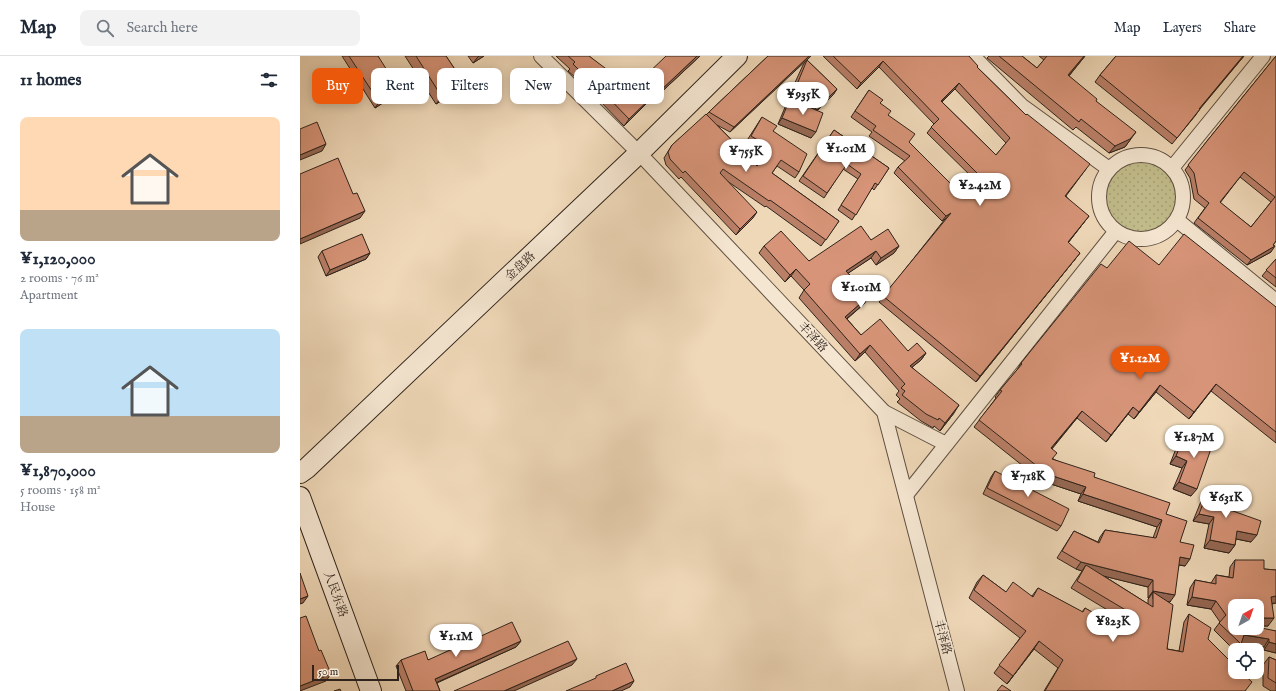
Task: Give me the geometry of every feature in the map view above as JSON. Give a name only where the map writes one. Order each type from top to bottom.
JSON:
[{"type":"main road","name":"金盘路","points":[[300,473],[640,153],[737,56]]},
{"type":"main road","name":"人民东路","points":[[300,496],[372,691]]},
{"type":"street","name":"丰泽路","points":[[541,56],[640,153],[884,412],[957,691]]},
{"type":"street","points":[[973,56],[1022,106],[1109,169]]},
{"type":"street","points":[[1172,168],[1263,56]]},
{"type":"street","points":[[1133,155],[1147,155],[1161,159],[1172,168],[1180,180],[1184,193],[1183,207],[1177,220],[1168,230],[1156,237],[1142,240],[1128,237],[1116,231],[1106,221],[1100,208],[1099,195],[1102,181],[1109,169],[1120,160],[1133,155]]},
{"type":"street","points":[[1177,220],[1276,301]]},
{"type":"street","points":[[906,495],[1116,231]]},
{"type":"street","points":[[884,412],[946,444]]},
{"type":"shaded area","points":[[1141,155],[1157,158],[1171,167],[1180,181],[1183,197],[1180,213],[1171,227],[1157,236],[1141,239],[1125,236],[1111,227],[1102,213],[1099,197],[1102,181],[1111,167],[1125,158]]},
{"type":"building","points":[[349,56],[378,56],[386,68],[371,68],[371,90],[363,77],[363,68],[357,68]]},
{"type":"building","points":[[416,56],[446,56],[454,68],[437,68],[437,89],[429,76],[429,68],[424,68]]},
{"type":"building","points":[[568,56],[589,56],[605,68],[577,68],[573,64],[575,62]]},
{"type":"building","points":[[666,56],[697,56],[664,87],[664,68],[653,68]]},
{"type":"building","points":[[768,56],[809,56],[734,127],[709,112]]},
{"type":"building","points":[[833,56],[969,56],[978,66],[977,67],[1026,115],[1027,114],[1090,164],[1065,196],[1089,216],[1068,242],[1080,253],[980,376],[883,296],[951,213],[946,216],[898,167],[910,156],[873,130],[876,126],[855,111],[869,90],[883,100],[880,103],[891,111],[888,115],[915,134],[909,142],[963,196],[980,176],[931,127],[939,119],[883,61],[861,83]],"holes":[[[959,83],[1010,138],[996,155],[941,101]]]},
{"type":"building","points":[[999,56],[1022,56],[1037,68],[1047,56],[1084,56],[1068,75],[1097,99],[1096,101],[1136,132],[1130,139],[1115,146],[1081,119],[1079,122]]},
{"type":"building","points":[[1116,56],[1243,56],[1177,138],[1100,75]]},
{"type":"building","points":[[1276,56],[1276,241],[1273,245],[1275,246],[1251,260],[1198,218],[1209,203],[1198,194],[1194,173],[1188,165]],"holes":[[[1244,172],[1275,197],[1251,227],[1220,202]]]},
{"type":"building","points":[[807,60],[837,89],[821,105],[798,82]]},
{"type":"building","points":[[790,99],[823,113],[816,132],[782,118]]},
{"type":"building","points":[[615,104],[645,104],[629,119]]},
{"type":"building","points":[[706,114],[757,166],[771,148],[751,136],[762,117],[777,126],[773,131],[807,154],[799,172],[781,160],[772,173],[839,221],[826,240],[723,169],[720,173],[757,212],[740,229],[685,171],[683,173],[670,159],[668,152],[672,145]]},
{"type":"building","points":[[317,122],[326,144],[300,155],[300,129]]},
{"type":"building","points":[[834,130],[889,168],[878,185],[875,183],[856,215],[841,205],[861,174],[847,164],[827,193],[803,176]]},
{"type":"building","points":[[338,158],[353,194],[357,193],[365,211],[300,239],[300,174]]},
{"type":"building","points":[[861,226],[871,240],[888,229],[899,246],[881,258],[876,251],[846,271],[869,296],[845,317],[861,335],[880,319],[908,351],[917,343],[926,353],[910,366],[959,405],[945,423],[939,418],[938,420],[926,414],[902,395],[905,391],[901,388],[905,384],[870,345],[860,354],[804,290],[810,284],[796,269],[790,275],[764,246],[781,231],[809,261]]},
{"type":"building","points":[[362,234],[370,253],[330,270],[322,251]]},
{"type":"building","points":[[1184,234],[1276,307],[1276,432],[1216,384],[1194,412],[1160,385],[1139,412],[1133,407],[1111,435],[1082,411],[1051,448],[1057,453],[1052,459],[1095,473],[1094,477],[1170,503],[1166,514],[1187,521],[1180,542],[1194,545],[1190,559],[1180,557],[1175,595],[1153,591],[1153,580],[1081,562],[1062,551],[1074,531],[1099,543],[1105,530],[1156,538],[1162,520],[1083,494],[1086,487],[1047,474],[979,420],[1002,391],[1000,390],[1022,364],[1021,363],[1101,264],[1107,268],[1129,241],[1159,265]]},
{"type":"building","points":[[1276,259],[1276,278],[1266,270]]},
{"type":"building","points":[[1185,434],[1213,443],[1197,489],[1179,482],[1187,461],[1176,456]]},
{"type":"building","points":[[995,471],[1069,509],[1061,526],[987,488]]},
{"type":"building","points":[[1210,486],[1224,491],[1219,506],[1261,521],[1257,535],[1237,531],[1235,545],[1210,540],[1214,517],[1199,514]]},
{"type":"building","points":[[1235,560],[1264,560],[1264,569],[1276,570],[1276,596],[1271,597],[1274,618],[1264,618],[1264,599],[1228,599],[1228,632],[1219,623],[1226,615],[1216,601],[1192,597],[1195,580],[1216,584],[1216,575],[1233,578]]},
{"type":"building","points":[[1086,565],[1153,607],[1153,592],[1173,605],[1167,649],[1183,652],[1189,614],[1211,628],[1208,639],[1228,659],[1228,679],[1249,679],[1252,682],[1245,691],[1045,691],[1063,660],[1039,641],[1013,676],[999,665],[1026,631],[974,590],[983,575],[1006,592],[1013,582],[1033,597],[1038,588],[1083,612],[1085,608],[1125,631],[1134,615],[1077,581]]},
{"type":"building","points":[[300,573],[308,596],[300,599]]},
{"type":"building","points":[[306,616],[319,651],[321,650],[331,674],[300,686],[300,618]]},
{"type":"building","points":[[512,622],[521,641],[435,679],[440,691],[413,691],[401,660],[425,651],[428,660]]},
{"type":"building","points":[[1264,628],[1276,631],[1276,644],[1269,642],[1269,639],[1244,635],[1264,635]]},
{"type":"building","points":[[1232,635],[1244,635],[1241,643]]},
{"type":"building","points":[[568,641],[577,659],[504,691],[454,691]]},
{"type":"building","points":[[1269,657],[1276,660],[1276,683],[1268,678]]},
{"type":"building","points":[[626,663],[634,681],[612,691],[566,691],[596,678],[596,676]]},
{"type":"building","points":[[1002,685],[1011,691],[997,691]]}]
